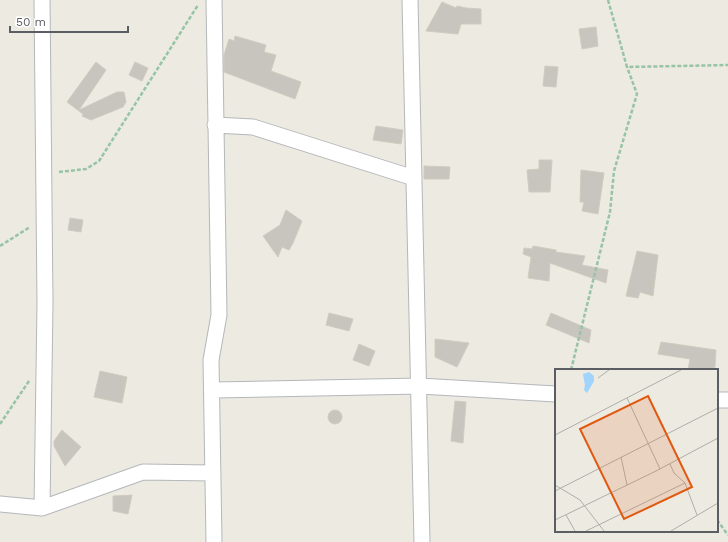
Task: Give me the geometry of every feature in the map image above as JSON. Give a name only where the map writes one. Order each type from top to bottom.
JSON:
[{"type":"street","points":[[42,0],[45,217],[42,508]]},
{"type":"street","points":[[214,0],[219,315],[211,360],[213,390],[214,542]]},
{"type":"street","points":[[410,0],[420,386],[422,542]]},
{"type":"street","points":[[215,125],[253,127],[414,178]]},
{"type":"street","points":[[213,390],[420,386],[555,394]]},
{"type":"street","points":[[0,504],[42,508],[142,472],[213,473]]},
{"type":"path","points":[[44,173],[86,169],[99,161],[202,0]]},
{"type":"path","points":[[571,369],[610,212],[614,170],[637,94],[627,67],[608,0]]},
{"type":"path","points":[[627,67],[728,65]]},
{"type":"path","points":[[0,246],[45,217]]},
{"type":"path","points":[[0,424],[44,360]]},
{"type":"path","points":[[718,521],[728,535]]},
{"type":"building","points":[[442,2],[456,8],[457,6],[481,9],[481,24],[461,24],[458,34],[426,31]]},
{"type":"building","points":[[596,27],[598,46],[582,49],[579,29]]},
{"type":"building","points":[[235,36],[266,45],[264,52],[276,55],[271,71],[301,82],[295,99],[224,72],[224,55],[229,39],[234,41]]},
{"type":"building","points":[[96,62],[106,70],[79,110],[117,92],[124,92],[126,102],[123,107],[91,120],[82,116],[83,114],[67,102]]},
{"type":"building","points":[[135,62],[148,68],[142,81],[129,75]]},
{"type":"building","points":[[545,66],[558,67],[556,87],[543,86]]},
{"type":"building","points":[[376,126],[403,130],[401,144],[373,140]]},
{"type":"building","points":[[539,160],[552,160],[550,192],[529,192],[527,170],[539,169]]},
{"type":"building","points":[[424,166],[450,167],[449,179],[424,179]]},
{"type":"building","points":[[581,170],[604,173],[598,214],[582,211],[584,202],[580,202]]},
{"type":"building","points":[[286,210],[302,221],[289,250],[282,247],[278,257],[263,236],[280,225]]},
{"type":"building","points":[[70,218],[83,220],[81,232],[68,230]]},
{"type":"building","points":[[533,246],[556,250],[556,252],[585,256],[582,265],[608,270],[606,283],[550,263],[549,281],[528,278],[531,257],[523,254],[524,248],[532,249]]},
{"type":"building","points":[[637,251],[658,255],[653,296],[640,292],[638,298],[626,296]]},
{"type":"building","points":[[329,313],[353,319],[349,331],[326,325]]},
{"type":"building","points":[[551,313],[591,330],[589,343],[546,325]]},
{"type":"building","points":[[435,339],[469,343],[457,367],[435,357]]},
{"type":"building","points":[[661,342],[716,350],[715,367],[714,369],[688,369],[690,359],[658,354]]},
{"type":"building","points":[[359,344],[375,351],[369,366],[353,360]]},
{"type":"building","points":[[100,371],[127,377],[122,403],[94,397]]},
{"type":"building","points":[[455,401],[466,402],[463,443],[451,441]]},
{"type":"building","points":[[335,410],[340,412],[342,417],[340,422],[335,424],[330,422],[328,417],[330,412]]},
{"type":"building","points":[[62,430],[81,447],[65,466],[54,446],[54,441]]},
{"type":"building","points":[[132,495],[128,514],[113,511],[113,496]]}]
